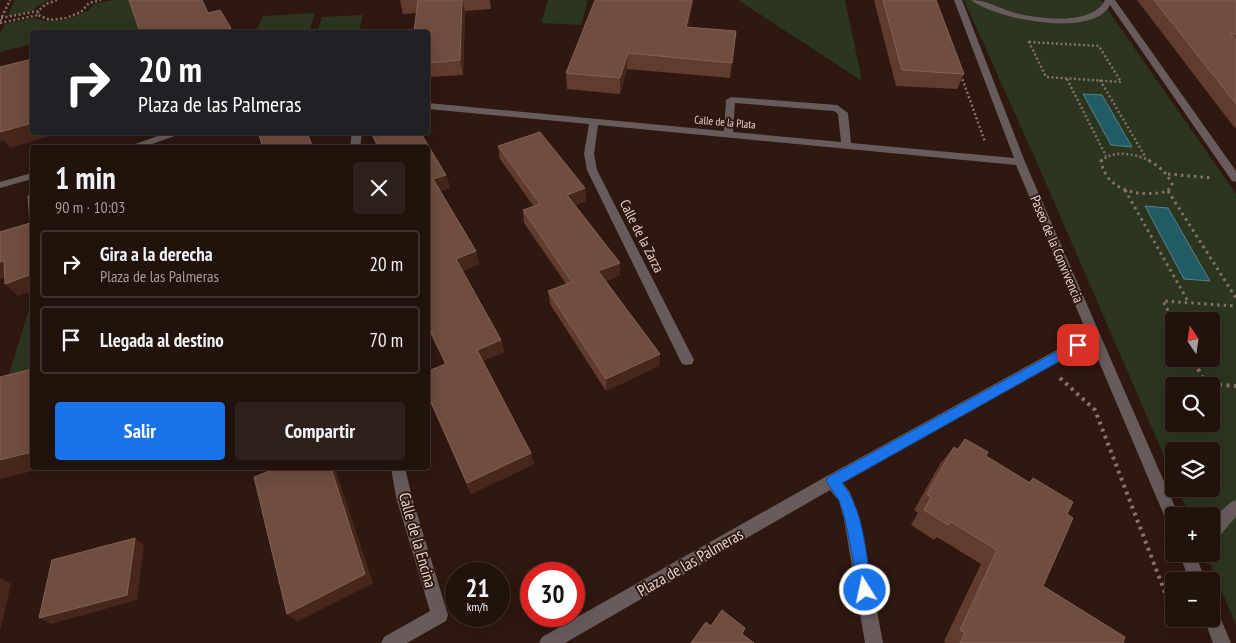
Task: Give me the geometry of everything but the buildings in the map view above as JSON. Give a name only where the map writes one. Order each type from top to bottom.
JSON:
[{"type":"street","name":"Paseo de la Convivencia","points":[[958,0],[1020,162],[1168,507]]},
{"type":"street","points":[[975,0],[1014,15],[1052,21],[1088,19],[1105,8],[1110,0],[1236,179]]},
{"type":"street","points":[[728,135],[732,100],[837,108],[843,113],[846,146]]},
{"type":"street","name":"Calle de la Plata","points":[[430,106],[1020,162]]},
{"type":"street","name":"Calle de la Zarza","points":[[594,122],[589,154],[592,170],[686,360]]},
{"type":"street","points":[[139,145],[171,135]]},
{"type":"street","points":[[0,185],[30,177]]},
{"type":"street","name":"Plaza de las Palmeras","points":[[548,643],[832,481],[1078,345],[1098,345]]},
{"type":"street","name":"Calle de la Encina","points":[[390,643],[440,615],[404,497],[398,470]]},
{"type":"street","points":[[832,481],[845,497],[852,519],[874,643]]},
{"type":"street","points":[[1220,520],[1236,507]]},
{"type":"street","points":[[1215,627],[1222,643]]},
{"type":"path","points":[[0,21],[10,0]]},
{"type":"path","points":[[0,21],[38,11],[46,4],[57,0]]},
{"type":"path","points":[[0,21],[38,15],[47,19],[63,18],[84,10],[88,1],[101,0]]},
{"type":"path","points":[[1029,42],[1099,46],[1120,82],[1067,78],[1046,77],[1029,42]]},
{"type":"path","points":[[1067,78],[1106,156]]},
{"type":"path","points":[[1100,80],[1147,159]]},
{"type":"path","points":[[1168,174],[1172,184],[1168,191],[1149,195],[1124,189],[1110,181],[1100,169],[1101,161],[1106,156],[1125,154],[1147,159],[1168,174],[1217,178]]},
{"type":"path","points":[[1124,189],[1189,303]]},
{"type":"path","points":[[1168,191],[1236,298]]},
{"type":"path","points":[[1169,312],[1163,301],[1236,306]]},
{"type":"path","points":[[1047,362],[1069,388],[1095,410],[1165,593]]},
{"type":"path","points":[[1198,368],[1206,384],[1236,386]]},
{"type":"green space","points":[[15,0],[50,0],[37,6],[33,11],[8,16]]},
{"type":"green space","points":[[114,0],[132,0],[143,30],[30,30],[30,44],[0,52],[0,34],[5,24],[34,18],[45,21],[65,20],[88,11],[94,4]]},
{"type":"green space","points":[[548,0],[588,0],[581,25],[541,23]]},
{"type":"green space","points":[[738,0],[845,0],[862,81]]},
{"type":"green space","points":[[964,0],[1101,0],[1236,194],[1236,625],[1220,587],[1220,572],[1214,572],[1209,562],[1220,562],[1220,507],[1186,507],[1182,497],[1220,497],[1220,442],[1165,442],[1165,458],[1042,174]]},
{"type":"green space","points":[[315,13],[310,30],[257,30],[263,16]]},
{"type":"green space","points":[[363,15],[359,30],[318,30],[322,17]]},
{"type":"green space","points":[[30,311],[30,378],[6,384],[28,312]]},
{"type":"water","points":[[1083,94],[1102,95],[1132,147],[1111,145]]},
{"type":"water","points":[[1145,206],[1168,208],[1210,281],[1184,279]]},
{"type":"route","points":[[865,590],[852,519],[845,497],[832,481],[1078,345]]}]
